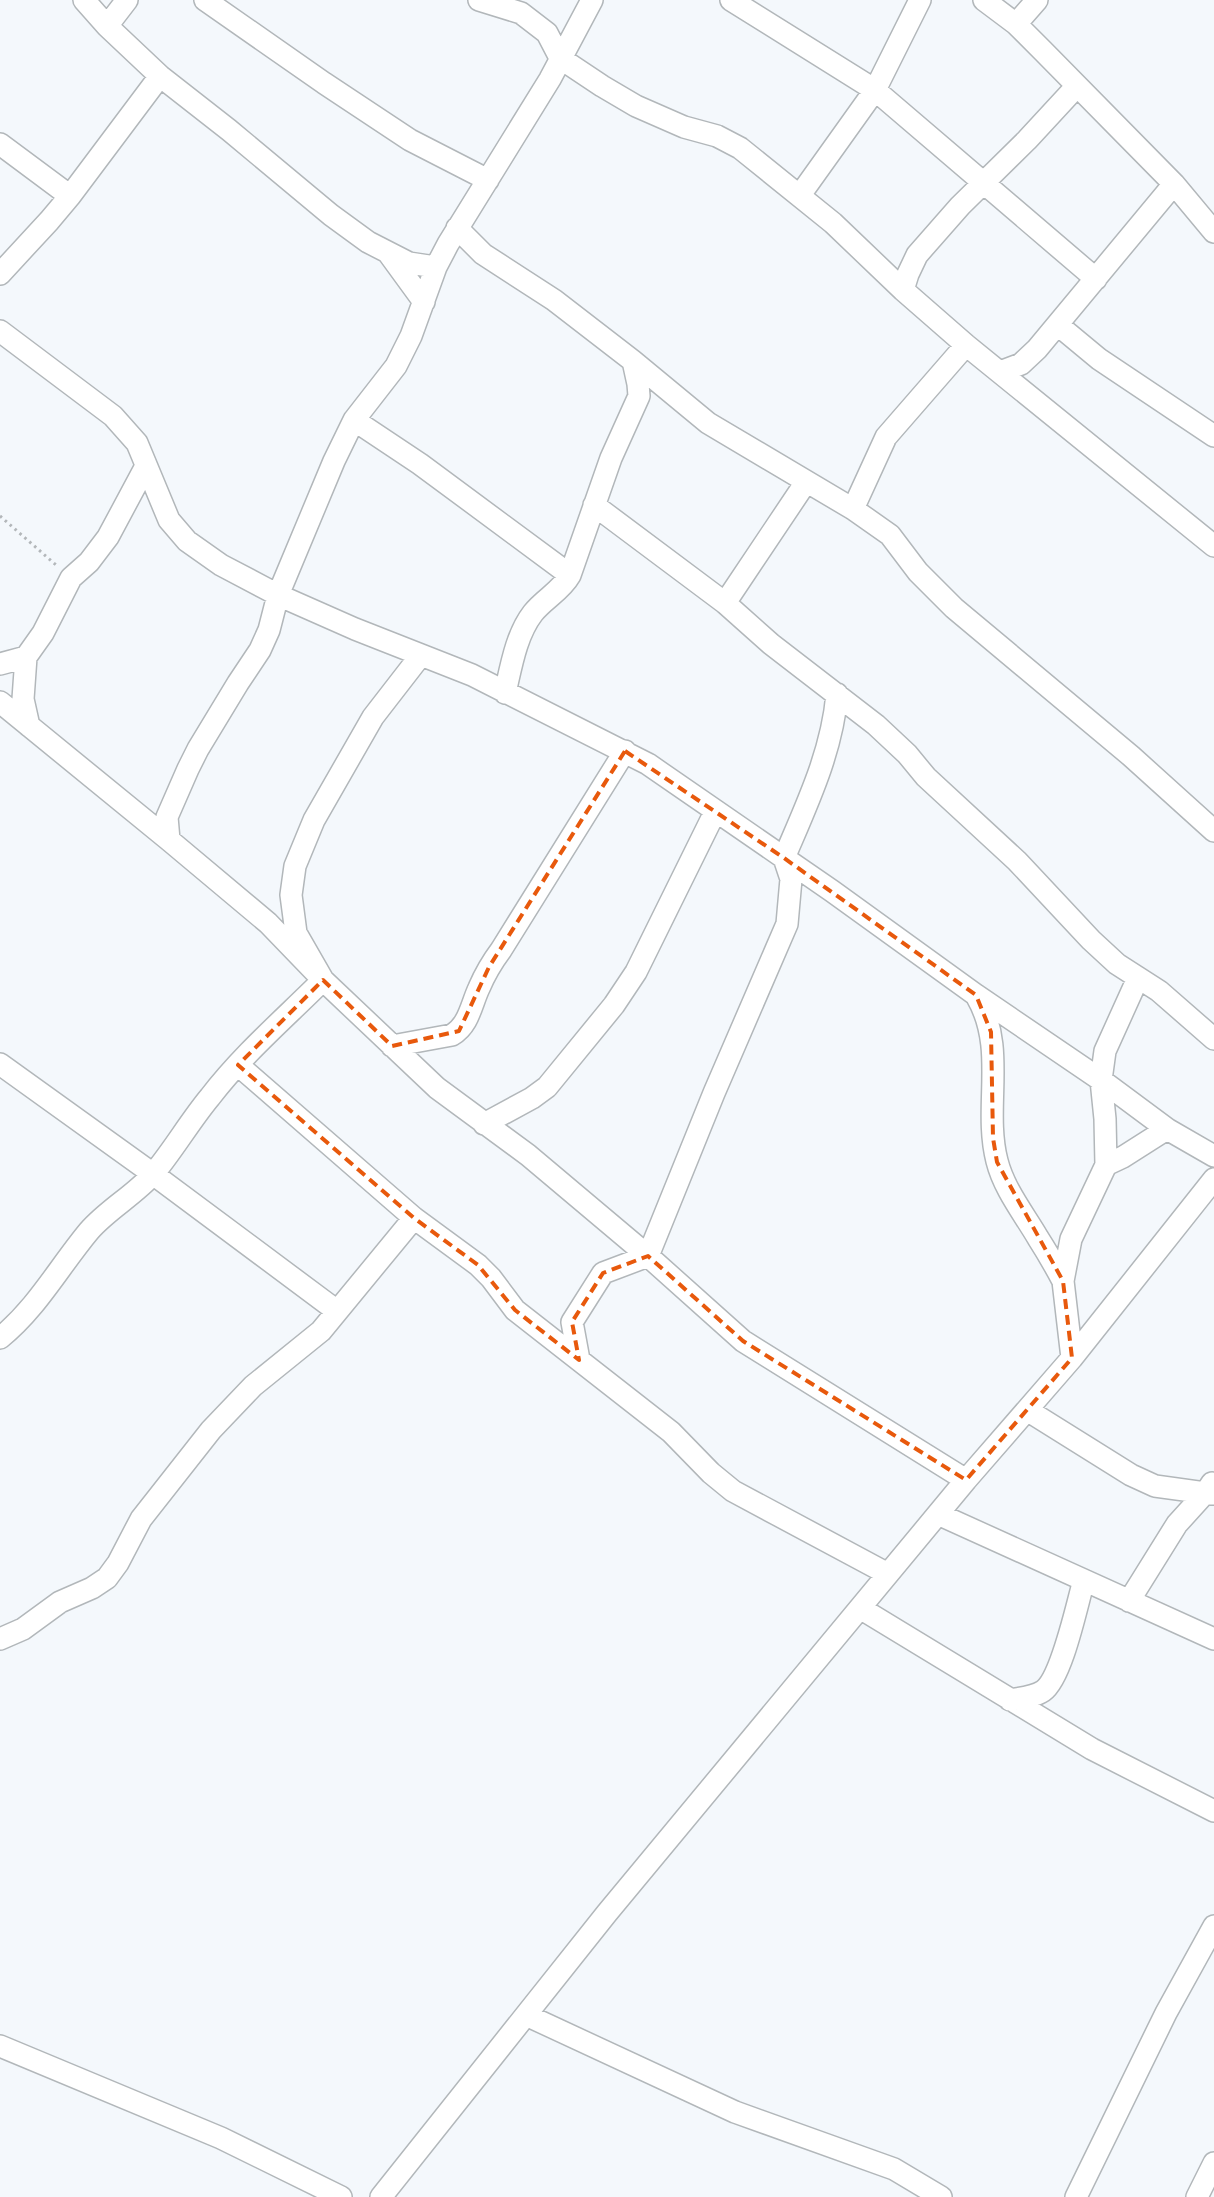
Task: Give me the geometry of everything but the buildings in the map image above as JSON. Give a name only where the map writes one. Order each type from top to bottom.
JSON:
[{"type":"street","points":[[84,0],[107,26],[160,76],[229,130],[331,216],[368,242],[409,263],[436,267]]},
{"type":"street","points":[[107,26],[128,0]]},
{"type":"street","points":[[205,0],[410,140],[488,180]]},
{"type":"street","points":[[479,0],[521,13],[547,33],[560,58],[636,106],[684,127],[717,136],[740,148],[833,223],[903,290],[966,345],[1063,426],[1214,546]]},
{"type":"street","points":[[169,840],[167,817],[198,749],[260,650],[269,630],[278,595],[334,461],[354,420],[396,366],[411,336],[436,267],[457,228],[550,79],[592,0]]},
{"type":"street","points":[[731,0],[875,90],[1096,280]]},
{"type":"street","points":[[800,195],[875,90],[920,0]]},
{"type":"street","points":[[984,0],[1016,24],[1174,184],[1214,232]]},
{"type":"street","points":[[1016,24],[1037,0]]},
{"type":"street","points":[[0,274],[70,196],[160,76]]},
{"type":"street","points":[[903,290],[917,255],[960,206],[1076,86]]},
{"type":"street","points":[[0,144],[70,196]]},
{"type":"street","points":[[1000,372],[1021,364],[1096,280],[1174,184]]},
{"type":"street","points":[[457,228],[482,254],[554,300],[633,361],[708,423],[853,509],[890,535],[918,572],[954,608],[1131,756],[1214,831]]},
{"type":"street","points":[[387,252],[424,302]]},
{"type":"street","points":[[1058,324],[1099,358],[1214,436]]},
{"type":"street","points":[[0,331],[114,416],[138,444],[169,520],[188,541],[221,565],[278,595],[355,629],[472,676],[648,764],[976,995],[1101,1080],[1168,1129],[1214,1156]]},
{"type":"street","points":[[853,509],[886,437],[966,345]]},
{"type":"street","points":[[505,693],[524,628],[533,612],[562,587],[570,574],[610,458],[638,396],[638,384],[633,361]]},
{"type":"street","points":[[354,420],[420,464],[570,574]]},
{"type":"street","points":[[29,726],[23,698],[26,657],[42,633],[71,578],[89,562],[108,537],[146,466]]},
{"type":"street","points":[[725,603],[806,482]]},
{"type":"street","points":[[594,505],[725,603],[771,644],[876,725],[907,754],[944,794],[1017,861],[1090,940],[1117,964],[1180,1007],[1214,1039]]},
{"type":"street","points":[[323,980],[296,933],[291,895],[295,866],[314,820],[373,717],[421,655]]},
{"type":"street","points":[[0,664],[26,657]]},
{"type":"street","points":[[579,1360],[572,1322],[603,1274],[648,1256],[714,1093],[787,924],[791,880],[784,858],[823,764],[833,730],[837,694]]},
{"type":"street","points":[[0,702],[268,923],[323,980],[437,1088],[528,1155],[648,1256],[744,1341],[966,1480]]},
{"type":"street","points":[[392,1046],[452,1036],[459,1031],[466,1021],[488,967],[501,950],[625,751]]},
{"type":"street","points":[[484,1124],[547,1087],[614,1005],[636,972],[714,812]]},
{"type":"street","points":[[147,822],[167,817]]},
{"type":"street","points":[[1072,1358],[1063,1281],[1071,1239],[1106,1165],[1104,1147],[1105,1119],[1101,1080],[1107,1044],[1138,978]]},
{"type":"street","points":[[0,1338],[20,1321],[57,1276],[65,1262],[90,1230],[105,1214],[153,1174],[210,1096],[238,1064],[323,980]]},
{"type":"street","points":[[976,995],[986,1012],[991,1032],[993,1138],[997,1162],[1020,1209],[1063,1281]]},
{"type":"street","points":[[0,1064],[153,1174],[337,1311]]},
{"type":"street","points":[[238,1064],[414,1218],[478,1265],[491,1278],[515,1310],[672,1432],[711,1473],[733,1491],[888,1574]]},
{"type":"street","points":[[1106,1165],[1123,1157],[1168,1129]]},
{"type":"street","points":[[381,2197],[606,1913],[966,1480],[1072,1358],[1214,1179]]},
{"type":"street","points":[[0,1639],[23,1629],[60,1602],[92,1588],[107,1578],[118,1563],[141,1519],[211,1430],[254,1386],[321,1331],[414,1218]]},
{"type":"street","points":[[1026,1410],[1131,1475],[1156,1486],[1211,1488]]},
{"type":"street","points":[[1129,1601],[1177,1524],[1211,1488]]},
{"type":"street","points":[[938,1514],[1214,1639]]},
{"type":"street","points":[[1010,1700],[1042,1692],[1052,1682],[1060,1665],[1084,1580]]},
{"type":"street","points":[[860,1608],[1092,1749],[1214,1811]]},
{"type":"street","points":[[1076,2197],[1166,2012],[1214,1926]]},
{"type":"street","points":[[526,2015],[735,2112],[894,2169],[941,2197]]},
{"type":"street","points":[[0,2046],[221,2138],[341,2197]]},
{"type":"street","points":[[1197,2197],[1214,2163]]},
{"type":"path","points":[[0,516],[71,578]]},
{"type":"highlighted area","points":[[625,751],[784,858],[976,995],[991,1032],[993,1138],[997,1162],[1063,1281],[1072,1358],[966,1480],[743,1341],[648,1256],[603,1273],[572,1322],[579,1360],[515,1310],[478,1265],[414,1218],[238,1065],[323,980],[392,1046],[459,1031],[489,967]]}]
